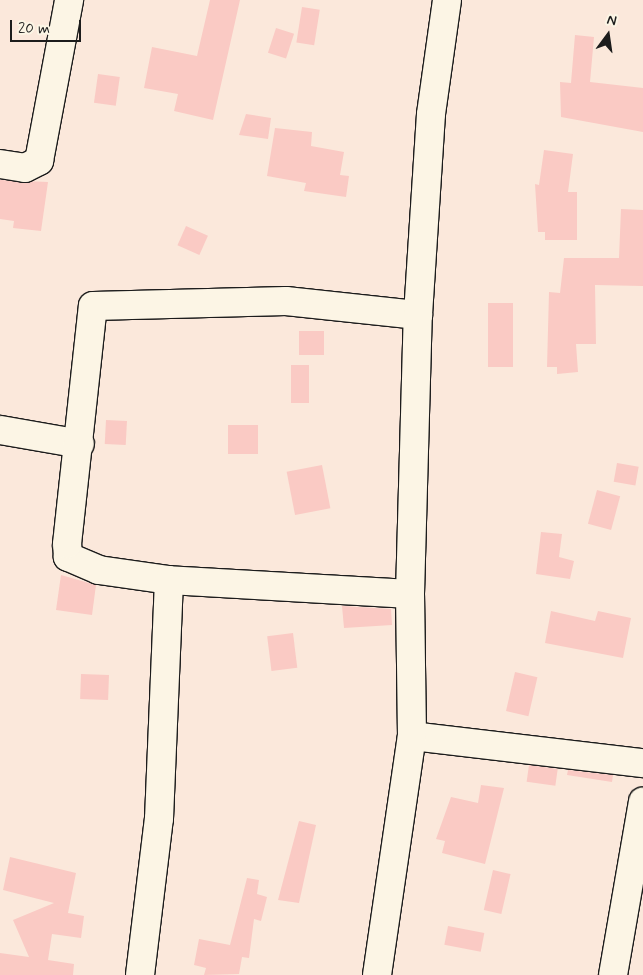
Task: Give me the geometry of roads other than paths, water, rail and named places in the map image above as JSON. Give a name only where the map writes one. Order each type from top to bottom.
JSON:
[{"type":"street","points":[[0,164],[24,168],[39,161],[69,0]]},
{"type":"street","points":[[377,975],[412,736],[410,594],[418,314],[431,114],[448,0]]},
{"type":"street","points":[[410,594],[169,580],[99,570],[68,557],[93,306],[286,301],[418,314]]},
{"type":"street","points":[[0,430],[80,444]]},
{"type":"street","points":[[140,975],[158,819],[169,580]]},
{"type":"street","points":[[412,736],[643,764]]},
{"type":"street","points":[[613,975],[643,802]]}]
